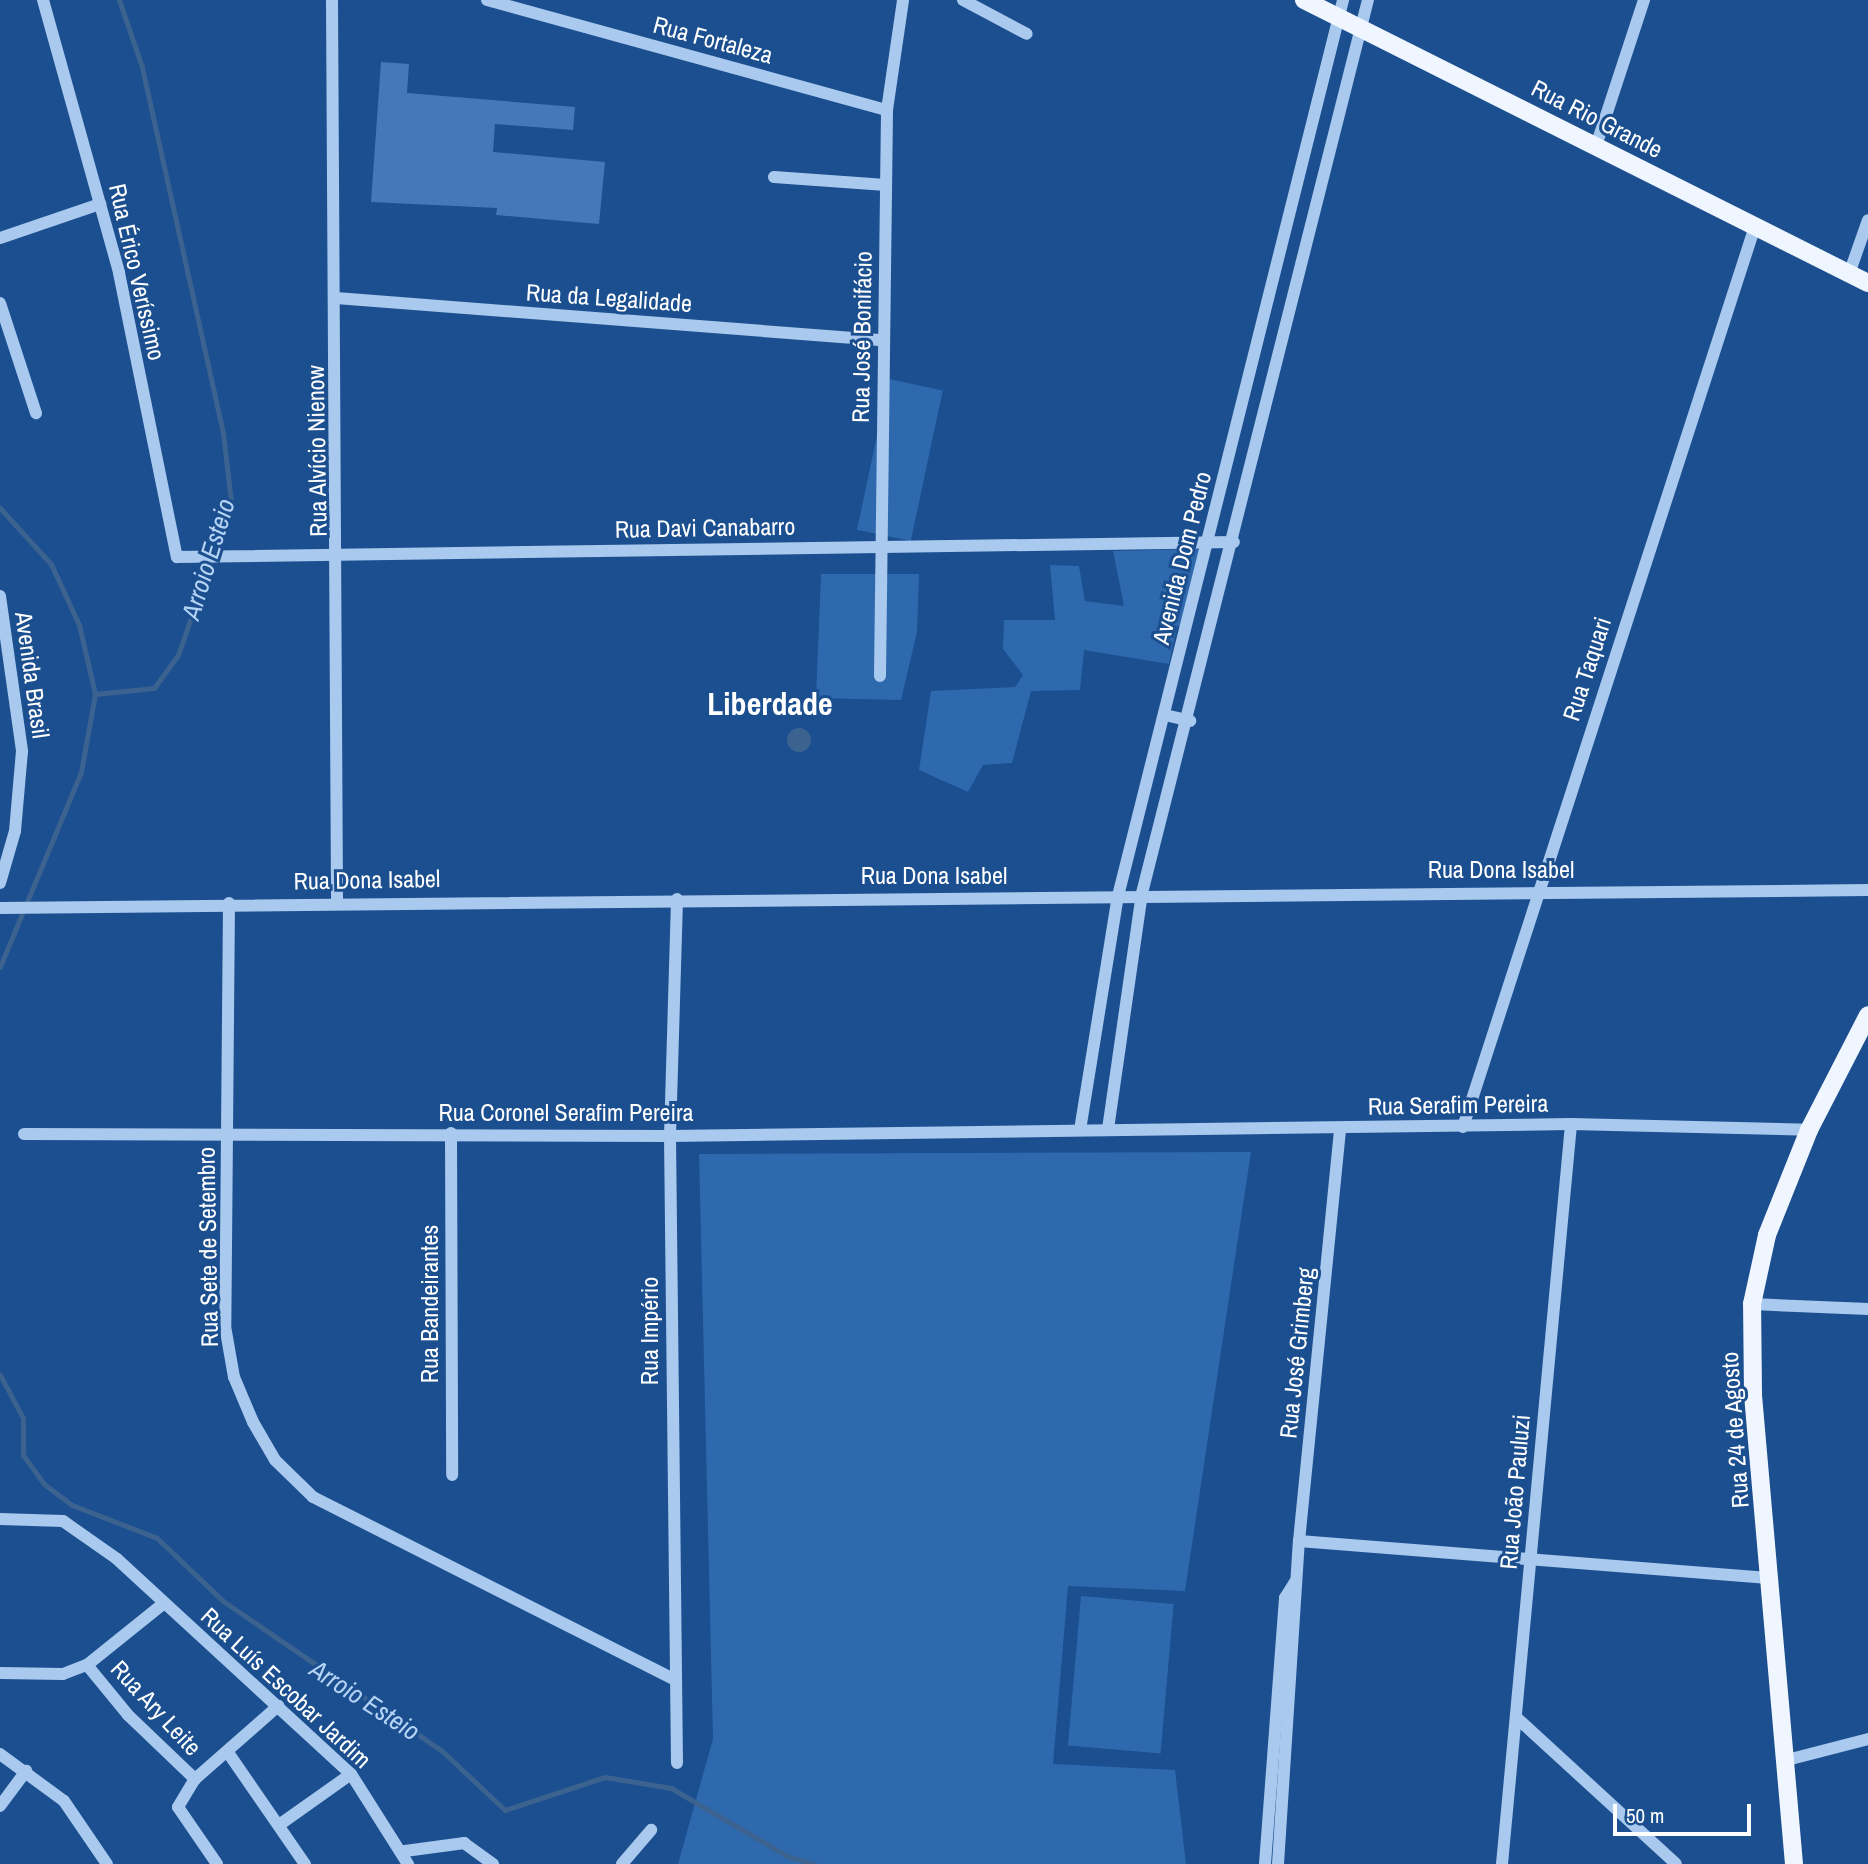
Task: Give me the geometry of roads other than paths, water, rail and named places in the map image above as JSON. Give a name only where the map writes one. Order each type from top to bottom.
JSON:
[{"type":"main road","name":"Rua Rio Grande","points":[[1304,0],[1341,8],[1358,28],[1868,283]]},
{"type":"main road","name":"Rua 24 de Agosto","points":[[1794,1864],[1772,1578],[1753,1394],[1752,1304],[1767,1235],[1809,1130],[1868,1015]]},
{"type":"street","name":"Rua Érico Veríssimo","points":[[43,0],[100,204],[177,557]]},
{"type":"street","name":"Rua Alvício Nienow","points":[[332,0],[339,555],[337,901]]},
{"type":"street","name":"Rua Fortaleza","points":[[487,0],[887,110]]},
{"type":"street","name":"Rua José Bonifácio","points":[[880,676],[884,545],[879,340],[887,110],[903,0]]},
{"type":"street","points":[[964,0],[1027,34]]},
{"type":"street","name":"Avenida Dom Pedro","points":[[1108,1129],[1142,893],[1190,721],[1333,123],[1368,0]]},
{"type":"street","points":[[1596,146],[1644,0]]},
{"type":"street","name":"Avenida Dom Pedro","points":[[1080,1130],[1118,896],[1341,8]]},
{"type":"street","points":[[1312,118],[1333,123]]},
{"type":"street","points":[[774,177],[886,185]]},
{"type":"street","points":[[0,238],[100,204]]},
{"type":"street","points":[[1290,205],[1313,211]]},
{"type":"street","points":[[1849,274],[1868,220]]},
{"type":"street","name":"Rua Taquari","points":[[1462,1127],[1755,226]]},
{"type":"street","points":[[1269,295],[1291,302]]},
{"type":"street","name":"Rua da Legalidade","points":[[336,298],[879,340]]},
{"type":"street","points":[[0,303],[36,412]]},
{"type":"street","points":[[1247,383],[1271,388]]},
{"type":"street","points":[[1224,472],[1249,476]]},
{"type":"street","name":"Rua Davi Canabarro","points":[[177,557],[1234,542]]},
{"type":"street","name":"Avenida Brasil","points":[[0,596],[22,751],[15,831],[0,883]]},
{"type":"street","points":[[1187,624],[1211,631]]},
{"type":"street","points":[[1165,715],[1190,721]]},
{"type":"street","points":[[1142,804],[1166,810]]},
{"type":"street","name":"Rua Dona Isabel","points":[[6,908],[337,901],[1118,896],[1142,893],[1868,890]]},
{"type":"street","name":"Rua Império","points":[[677,899],[670,1136],[673,1679],[677,1763]]},
{"type":"street","name":"Rua Sete de Setembro","points":[[229,903],[225,1326],[234,1377],[275,1460],[313,1497],[673,1679]]},
{"type":"street","name":"Rua Serafim Pereira","points":[[1108,1129],[1572,1124],[1809,1130]]},
{"type":"street","name":"Rua João Pauluzi","points":[[1502,1864],[1518,1719],[1529,1562],[1572,1124]]},
{"type":"street","name":"Rua José Grimberg","points":[[1278,1864],[1295,1582],[1340,1128]]},
{"type":"street","name":"Rua Coronel Serafim Pereira","points":[[24,1134],[451,1133],[670,1136],[1108,1129]]},
{"type":"street","name":"Rua Bandeirantes","points":[[451,1133],[452,1475]]},
{"type":"street","points":[[1752,1304],[1868,1309]]},
{"type":"street","name":"Rua Luís Escobar Jardim","points":[[0,1519],[64,1521],[164,1603],[351,1774],[407,1857]]},
{"type":"street","points":[[1299,1541],[1529,1562],[1772,1578]]},
{"type":"street","name":"Rua José Grimberg","points":[[1265,1864],[1285,1598],[1295,1582]]},
{"type":"street","points":[[0,1673],[62,1674],[87,1665],[164,1603]]},
{"type":"street","name":"Rua Ary Leite","points":[[87,1665],[195,1779]]},
{"type":"street","points":[[218,1864],[178,1807],[195,1779],[229,1754],[278,1706]]},
{"type":"street","points":[[1518,1719],[1676,1864]]},
{"type":"street","points":[[1787,1760],[1868,1739]]},
{"type":"street","points":[[0,1754],[64,1801],[107,1864]]},
{"type":"street","points":[[229,1754],[305,1864]]},
{"type":"street","points":[[0,1806],[26,1771]]},
{"type":"street","points":[[279,1825],[351,1774]]},
{"type":"street","points":[[622,1864],[650,1830]]},
{"type":"street","points":[[407,1857],[464,1843],[493,1864]]},
{"type":"waterway","name":"Arroio Esteio","points":[[95,694],[154,688],[178,655],[231,502],[223,433],[142,67],[119,0]]},
{"type":"waterway","name":"Arroio Esteio","points":[[0,508],[51,564],[79,625],[95,694],[81,772],[0,967]]},
{"type":"waterway","name":"Arroio Esteio","points":[[0,1375],[23,1418],[23,1455],[44,1484],[72,1505],[157,1538],[223,1601],[441,1750],[505,1810],[605,1777],[671,1788],[787,1856],[814,1864]]},
{"type":"district","name":"Liberdade","points":[[770,704]]}]
